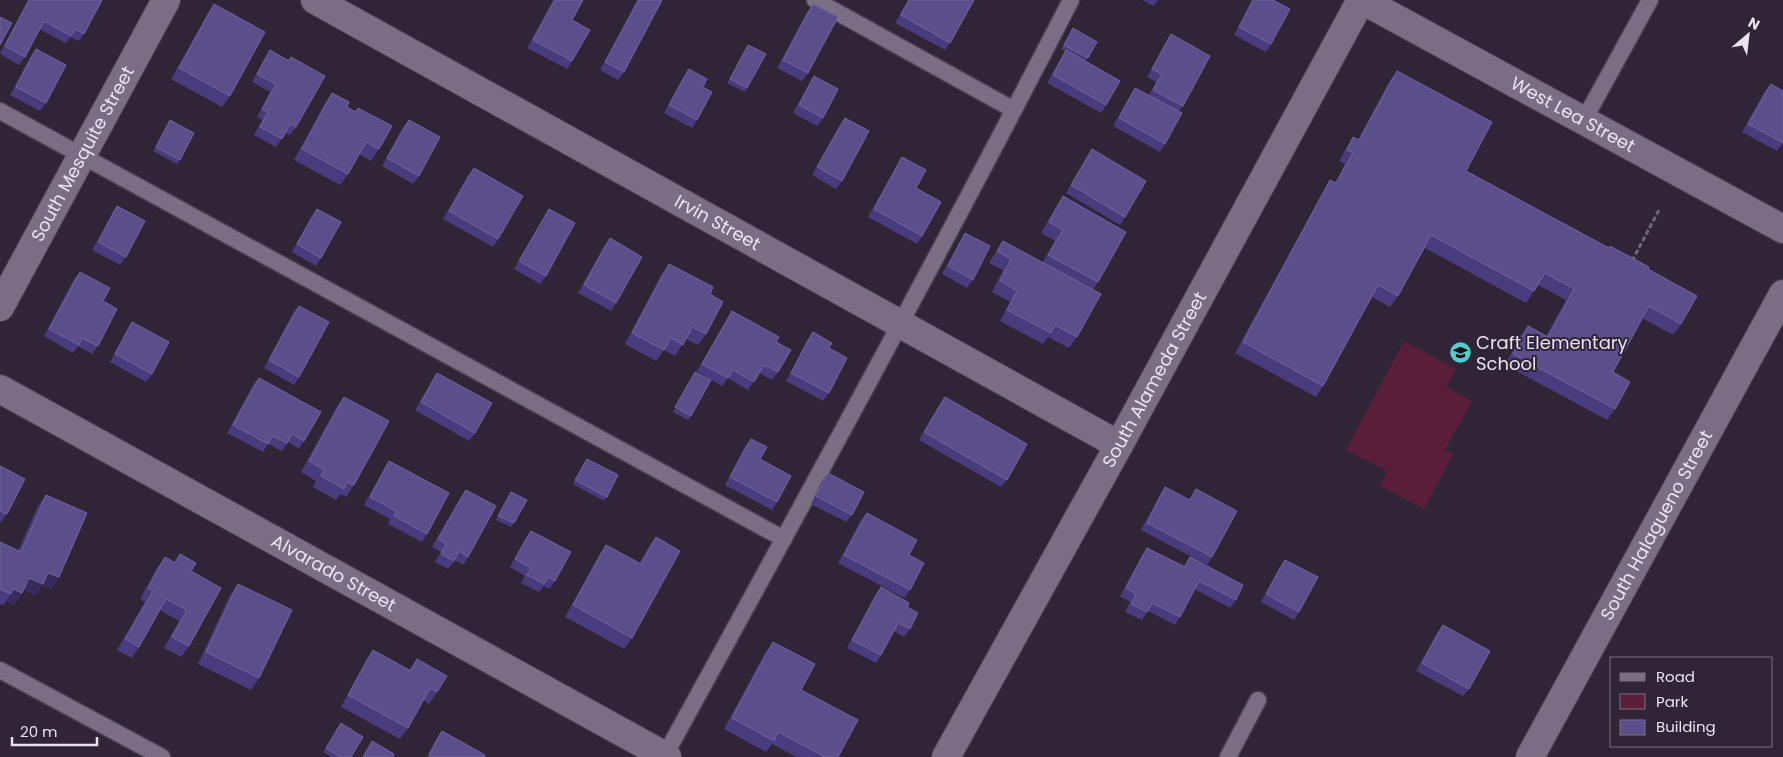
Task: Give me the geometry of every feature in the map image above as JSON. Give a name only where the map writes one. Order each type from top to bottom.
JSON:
[{"type":"street","name":"South Mesquite Street","points":[[0,307],[166,0]]},
{"type":"street","name":"Irvin Street","points":[[315,0],[900,322],[1119,445]]},
{"type":"street","name":"West Lea Street","points":[[1362,0],[1783,229]]},
{"type":"street","name":"South Alameda Street","points":[[946,757],[1362,0]]},
{"type":"street","name":"South Halagueno Street","points":[[1530,757],[1783,294]]},
{"type":"street","name":"Alvarado Street","points":[[0,389],[666,757]]},
{"type":"lane","points":[[815,0],[1014,110]]},
{"type":"lane","points":[[666,757],[784,540],[1071,0]]},
{"type":"lane","points":[[1584,120],[1650,0]]},
{"type":"lane","points":[[0,111],[784,540]]},
{"type":"lane","points":[[0,670],[162,757]]},
{"type":"lane","points":[[1228,757],[1258,700]]},
{"type":"path","points":[[1631,262],[1660,208]]},
{"type":"green space","points":[[1404,341],[1456,369],[1446,387],[1472,401],[1445,450],[1453,454],[1424,509],[1380,486],[1387,471],[1346,450]]},
{"type":"building","points":[[29,0],[102,0],[84,34],[75,29],[71,36],[44,21],[25,57],[5,46]]},
{"type":"building","points":[[555,0],[583,0],[572,20],[590,30],[572,61],[533,40]]},
{"type":"building","points":[[639,0],[662,0],[624,72],[605,62]]},
{"type":"building","points":[[909,0],[974,0],[950,43],[901,15]]},
{"type":"building","points":[[1253,0],[1273,0],[1290,9],[1271,44],[1239,27]]},
{"type":"building","points":[[214,4],[265,32],[230,96],[179,68]]},
{"type":"building","points":[[813,4],[838,17],[808,73],[783,60]]},
{"type":"building","points":[[0,17],[12,23],[0,45]]},
{"type":"building","points":[[1073,28],[1097,42],[1088,58],[1064,45]]},
{"type":"building","points":[[1171,34],[1210,56],[1183,106],[1153,90],[1162,74],[1152,69]]},
{"type":"building","points":[[748,45],[766,54],[747,88],[730,79]]},
{"type":"building","points":[[36,49],[66,65],[46,103],[16,87]]},
{"type":"building","points":[[270,50],[289,61],[291,57],[325,76],[296,127],[290,124],[282,139],[260,127],[268,112],[262,109],[276,84],[257,74]]},
{"type":"building","points":[[1066,50],[1120,81],[1106,105],[1053,75]]},
{"type":"building","points":[[689,69],[707,79],[703,87],[712,92],[697,120],[669,105]]},
{"type":"building","points":[[1397,71],[1492,122],[1466,171],[1609,248],[1610,246],[1649,267],[1648,269],[1697,296],[1681,324],[1649,306],[1613,372],[1630,382],[1615,409],[1513,354],[1528,326],[1548,337],[1574,289],[1545,273],[1534,291],[1431,235],[1398,296],[1378,285],[1323,386],[1243,342],[1330,180],[1336,183],[1353,153],[1347,150],[1353,137],[1359,140]]},
{"type":"building","points":[[814,76],[838,89],[823,118],[799,105]]},
{"type":"building","points":[[1771,84],[1783,91],[1783,143],[1748,124]]},
{"type":"building","points":[[1135,88],[1182,113],[1165,144],[1119,118]]},
{"type":"building","points":[[332,93],[349,102],[347,107],[356,112],[358,108],[392,126],[379,149],[366,142],[348,174],[302,149]]},
{"type":"building","points":[[845,118],[869,131],[842,181],[817,167]]},
{"type":"building","points":[[170,120],[194,133],[180,160],[156,147]]},
{"type":"building","points":[[409,120],[440,137],[419,176],[387,158]]},
{"type":"building","points":[[1092,149],[1146,181],[1125,217],[1071,185]]},
{"type":"building","points":[[902,157],[926,170],[916,188],[941,202],[922,236],[874,209]]},
{"type":"building","points":[[474,168],[523,196],[498,239],[449,211]]},
{"type":"building","points":[[1063,196],[1126,232],[1098,282],[1048,255],[1063,230],[1049,222]]},
{"type":"building","points":[[117,206],[145,221],[126,257],[98,242]]},
{"type":"building","points":[[317,209],[341,222],[321,258],[297,244]]},
{"type":"building","points":[[549,209],[575,223],[546,276],[519,261]]},
{"type":"building","points":[[965,233],[990,246],[973,280],[948,266]]},
{"type":"building","points":[[610,238],[642,257],[616,303],[584,285]]},
{"type":"building","points":[[1003,241],[1101,294],[1077,337],[1055,325],[1051,333],[1007,310],[1017,291],[1000,281],[1011,259],[997,251]]},
{"type":"building","points":[[669,264],[713,287],[710,294],[723,302],[706,334],[692,327],[683,345],[671,338],[664,350],[632,333]]},
{"type":"building","points":[[80,272],[110,288],[103,301],[117,309],[98,346],[82,338],[79,345],[49,329]]},
{"type":"building","points":[[299,306],[329,322],[299,377],[269,360]]},
{"type":"building","points":[[732,311],[779,337],[776,342],[791,350],[778,372],[764,365],[754,382],[733,370],[728,378],[702,364]]},
{"type":"building","points":[[132,322],[169,342],[152,374],[115,354]]},
{"type":"building","points":[[813,332],[832,343],[829,348],[847,358],[829,393],[791,373]]},
{"type":"building","points":[[695,372],[711,380],[691,416],[675,407]]},
{"type":"building","points":[[437,373],[492,403],[475,433],[421,402]]},
{"type":"building","points":[[259,378],[321,412],[304,441],[292,434],[287,443],[273,436],[268,444],[233,425]]},
{"type":"building","points":[[344,397],[389,421],[354,485],[347,482],[344,489],[321,476],[324,470],[309,461]]},
{"type":"building","points":[[945,397],[1027,444],[1007,480],[924,432]]},
{"type":"building","points":[[751,439],[767,447],[760,459],[791,476],[777,502],[730,477]]},
{"type":"building","points":[[587,459],[618,475],[607,497],[575,480]]},
{"type":"building","points":[[389,461],[449,493],[427,534],[394,516],[396,511],[370,497]]},
{"type":"building","points":[[0,466],[25,479],[7,514],[0,511]]},
{"type":"building","points":[[828,473],[864,492],[852,515],[816,496]]},
{"type":"building","points":[[1165,487],[1190,500],[1196,489],[1237,511],[1212,557],[1147,523]]},
{"type":"building","points":[[466,490],[496,506],[468,557],[459,551],[454,561],[441,554],[446,544],[438,539]]},
{"type":"building","points":[[511,492],[527,500],[514,523],[498,516]]},
{"type":"building","points":[[46,495],[87,513],[59,577],[48,573],[43,584],[29,578],[22,593],[13,589],[11,594],[0,589],[0,542],[21,552]]},
{"type":"building","points":[[867,513],[917,540],[909,555],[924,563],[910,590],[844,555]]},
{"type":"building","points":[[531,531],[571,552],[555,581],[548,577],[544,584],[527,575],[531,568],[515,559]]},
{"type":"building","points":[[656,537],[680,551],[632,638],[573,605],[606,545],[641,564]]},
{"type":"building","points":[[1147,548],[1185,567],[1190,557],[1243,585],[1236,600],[1199,581],[1180,617],[1152,603],[1147,612],[1131,604],[1136,594],[1126,588]]},
{"type":"building","points":[[180,554],[196,563],[191,571],[221,588],[189,646],[172,637],[187,610],[166,599],[139,647],[125,639],[153,591],[148,588],[165,557],[175,563]]},
{"type":"building","points":[[1285,560],[1318,577],[1299,612],[1266,594]]},
{"type":"building","points":[[238,584],[292,610],[259,678],[206,652]]},
{"type":"building","points":[[881,587],[909,603],[907,607],[918,613],[910,629],[898,623],[881,655],[852,640]]},
{"type":"building","points":[[1443,625],[1490,651],[1469,689],[1422,663]]},
{"type":"building","points":[[773,642],[815,664],[801,690],[858,720],[838,757],[825,757],[778,732],[774,741],[732,718]]},
{"type":"building","points":[[373,650],[411,671],[417,659],[447,676],[437,692],[430,688],[408,728],[348,695]]},
{"type":"building","points":[[341,723],[363,737],[351,757],[340,757],[326,748]]},
{"type":"building","points":[[442,731],[485,755],[484,757],[432,757],[429,755]]},
{"type":"building","points":[[372,741],[394,754],[393,757],[363,757]]},
{"type":"place","name":"Craft Elementary School","points":[[1460,353]]}]
